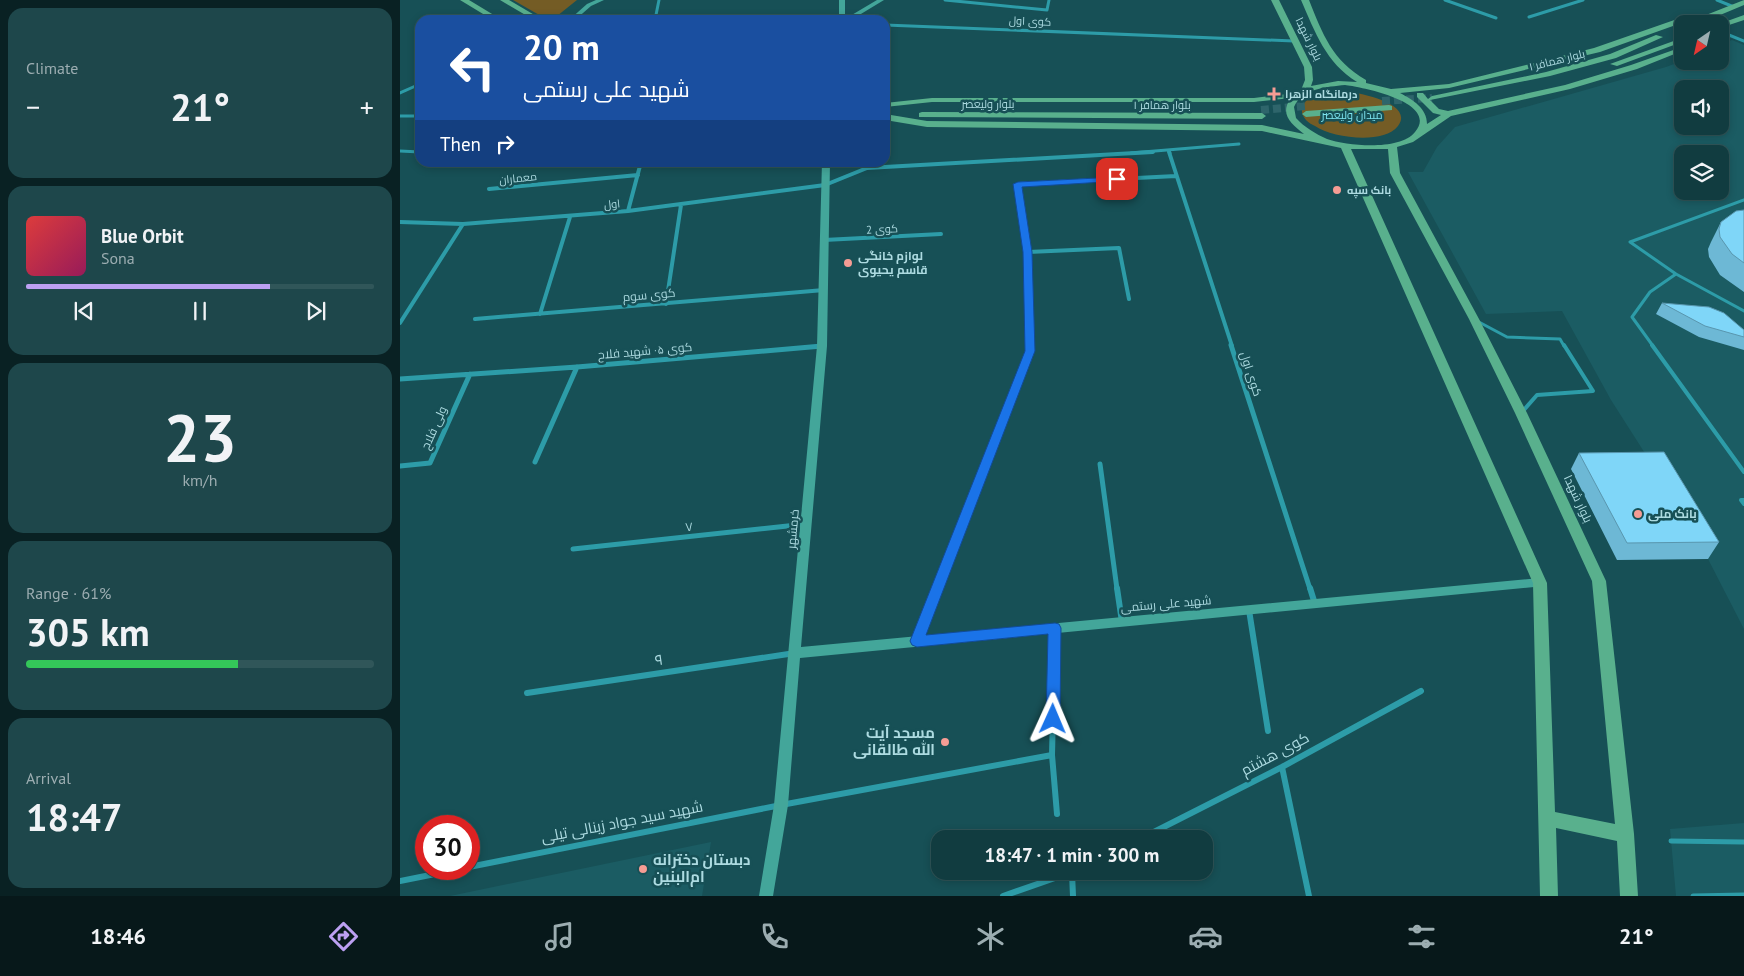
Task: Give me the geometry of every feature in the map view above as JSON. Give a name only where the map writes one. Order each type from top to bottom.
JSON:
[{"type":"main road","points":[[464,0],[490,15]]},
{"type":"main road","points":[[504,0],[530,15]]},
{"type":"main road","points":[[578,15],[589,5],[601,0]]},
{"type":"main road","points":[[842,0],[842,15]]},
{"type":"main road","points":[[856,15],[881,0]]},
{"type":"main road","name":"بلوار شهدا","points":[[1275,0],[1308,67],[1309,80],[1302,93]]},
{"type":"main road","name":"بلوار شهدا","points":[[1305,0],[1334,61],[1349,75],[1370,86]]},
{"type":"main road","points":[[1713,15],[1744,2]]},
{"type":"main road","points":[[1729,26],[1744,17]]},
{"type":"main road","points":[[1388,92],[1422,92],[1458,84],[1597,50],[1674,23]]},
{"type":"main road","name":"بلوار همافر ۱","points":[[1674,30],[1613,56],[1547,74],[1433,99],[1498,92],[1556,79],[1625,61],[1674,43]]},
{"type":"main road","points":[[890,117],[927,124],[1266,125],[1344,146],[1369,148],[1392,146],[1409,140],[1448,114],[1567,87],[1634,67],[1674,52]]},
{"type":"main road","points":[[890,104],[932,100],[1254,100],[1302,93],[1332,84],[1346,83],[1370,86],[1400,96],[1421,112],[1424,121],[1420,132]]},
{"type":"main road","points":[[1422,92],[1436,111],[1448,114]]},
{"type":"main road","points":[[1302,93],[1290,105],[1289,113],[1292,120],[1305,132],[1322,140]]},
{"type":"main road","points":[[1254,100],[1262,110],[1266,125]]},
{"type":"main road","points":[[1382,100],[1306,110],[1389,108]]},
{"type":"main road","name":"بلوار ولیعصر","points":[[890,105],[1091,112]]},
{"type":"main road","name":"بلوار همافر ۱","points":[[1091,112],[1262,110]]},
{"type":"main road","name":"بلوار ولیعصر","points":[[890,116],[1091,112]]},
{"type":"main road","points":[[1344,146],[1540,583],[1549,896]]},
{"type":"main road","name":"بلوار شهدا","points":[[1392,146],[1395,173],[1474,319],[1521,413],[1599,581],[1625,834],[1629,896]]},
{"type":"main road","name":"خرمشهر","points":[[766,896],[781,805],[822,346],[825,290],[823,240],[826,167]]},
{"type":"main road","name":"شهید علی رستمی","points":[[795,653],[1540,583]]},
{"type":"main road","points":[[1546,818],[1625,834]]},
{"type":"street","points":[[656,15],[659,0]]},
{"type":"street","points":[[946,0],[1047,10],[1049,0]]},
{"type":"street","points":[[1445,0],[1496,18]]},
{"type":"street","points":[[1529,16],[1583,0]]},
{"type":"street","points":[[1717,0],[1734,7]]},
{"type":"street","name":"کوی اول","points":[[890,25],[1294,41]]},
{"type":"street","points":[[1729,34],[1744,41]]},
{"type":"street","points":[[400,93],[415,86]]},
{"type":"street","points":[[400,116],[415,116]]},
{"type":"street","name":"اول","points":[[890,167],[1169,151],[1239,144]]},
{"type":"street","points":[[400,151],[415,152]]},
{"type":"street","name":"کوی اول","points":[[1169,151],[1315,604]]},
{"type":"street","points":[[628,211],[640,167]]},
{"type":"street","name":"اول","points":[[400,222],[463,224],[570,217],[681,205],[825,185],[867,168],[885,167]]},
{"type":"street","name":"معماران","points":[[489,189],[638,175]]},
{"type":"street","points":[[917,641],[1030,351],[1028,252],[1018,184],[1176,176]]},
{"type":"street","points":[[666,304],[681,205]]},
{"type":"street","points":[[540,314],[570,217]]},
{"type":"street","points":[[400,322],[463,224]]},
{"type":"street","name":"کوی 2","points":[[823,240],[941,234]]},
{"type":"street","points":[[1028,252],[1119,248],[1129,299]]},
{"type":"street","name":"کوی سوم","points":[[475,319],[825,290]]},
{"type":"street","name":"کوی ۵- شهید فلاح","points":[[400,379],[578,367],[822,346]]},
{"type":"street","points":[[535,462],[578,367]]},
{"type":"street","name":"ولی فلاح","points":[[400,466],[430,463],[470,374]]},
{"type":"street","points":[[1100,464],[1122,622]]},
{"type":"street","name":"۷","points":[[574,549],[807,524]]},
{"type":"street","points":[[1249,610],[1268,731]]},
{"type":"street","points":[[1055,628],[1052,755],[1057,814]]},
{"type":"street","name":"۹","points":[[527,693],[795,653]]},
{"type":"street","name":"کوی هشتم","points":[[1158,830],[1282,767],[1421,691]]},
{"type":"street","name":"شهید سید جواد زینالی تیلی","points":[[480,865],[781,805],[1052,755]]},
{"type":"street","points":[[1282,767],[1309,896]]},
{"type":"street","points":[[400,881],[415,878]]},
{"type":"street","points":[[1003,896],[1050,880]]},
{"type":"street","points":[[1073,896],[1074,880]]},
{"type":"lane","points":[[1744,200],[1630,242],[1676,274],[1744,311]]},
{"type":"lane","points":[[1676,274],[1650,292],[1632,318],[1744,472]]},
{"type":"lane","points":[[1474,319],[1507,337],[1560,339],[1593,391],[1537,396],[1521,413]]},
{"type":"lane","points":[[1671,842],[1744,842]]},
{"type":"lane","points":[[1693,896],[1744,895]]},
{"type":"shaded area","points":[[513,0],[577,0],[558,15],[539,15]]},
{"type":"shaded area","points":[[1732,40],[1744,45],[1744,629],[1708,559],[1655,469],[1611,400],[1562,311],[1486,314],[1408,172],[1423,172],[1437,147],[1455,127],[1674,64],[1674,70],[1729,70],[1729,41]]},
{"type":"shaded area","points":[[1346,91],[1372,97],[1392,105],[1399,111],[1401,118],[1398,126],[1391,132],[1381,136],[1358,138],[1333,134],[1310,123],[1304,117],[1302,109],[1308,99],[1320,94]]},
{"type":"shaded area","points":[[1744,823],[1744,896],[1676,896],[1670,829]]},
{"type":"shaded area","name":"دبستان دخترانه ام‌البنین","points":[[711,842],[702,896],[450,896]]},
{"type":"building","points":[[1744,210],[1744,263],[1732,254],[1720,237],[1719,229],[1721,222],[1736,211]]},
{"type":"building","points":[[1662,303],[1709,307],[1724,313],[1744,330],[1744,337],[1705,326]]},
{"type":"building","name":"بانک ملی","points":[[1664,452],[1719,542],[1627,543],[1579,453]]},
{"type":"tunnel","points":[[1382,101],[1432,98]]},
{"type":"tunnel","points":[[1261,110],[1305,106]]},
{"type":"place","name":"درمانگاه الزهرا","points":[[1274,94]]},
{"type":"place","name":"بانک سپه","points":[[1337,190]]},
{"type":"place","name":"لوازم خانگی قاسم یحیوی","points":[[848,263]]},
{"type":"place","name":"بانک ملی","points":[[1638,514]]},
{"type":"place","name":"مسجد آیت الله طالقانی","points":[[945,742]]},
{"type":"place","name":"دبستان دخترانه ام‌البنین","points":[[643,869]]},
{"type":"district","name":"میدان ولیعصر","points":[[1352,115]]},
{"type":"route","points":[[1053,719],[1055,628],[917,641],[1030,351],[1028,252],[1018,184],[1117,179]]}]
